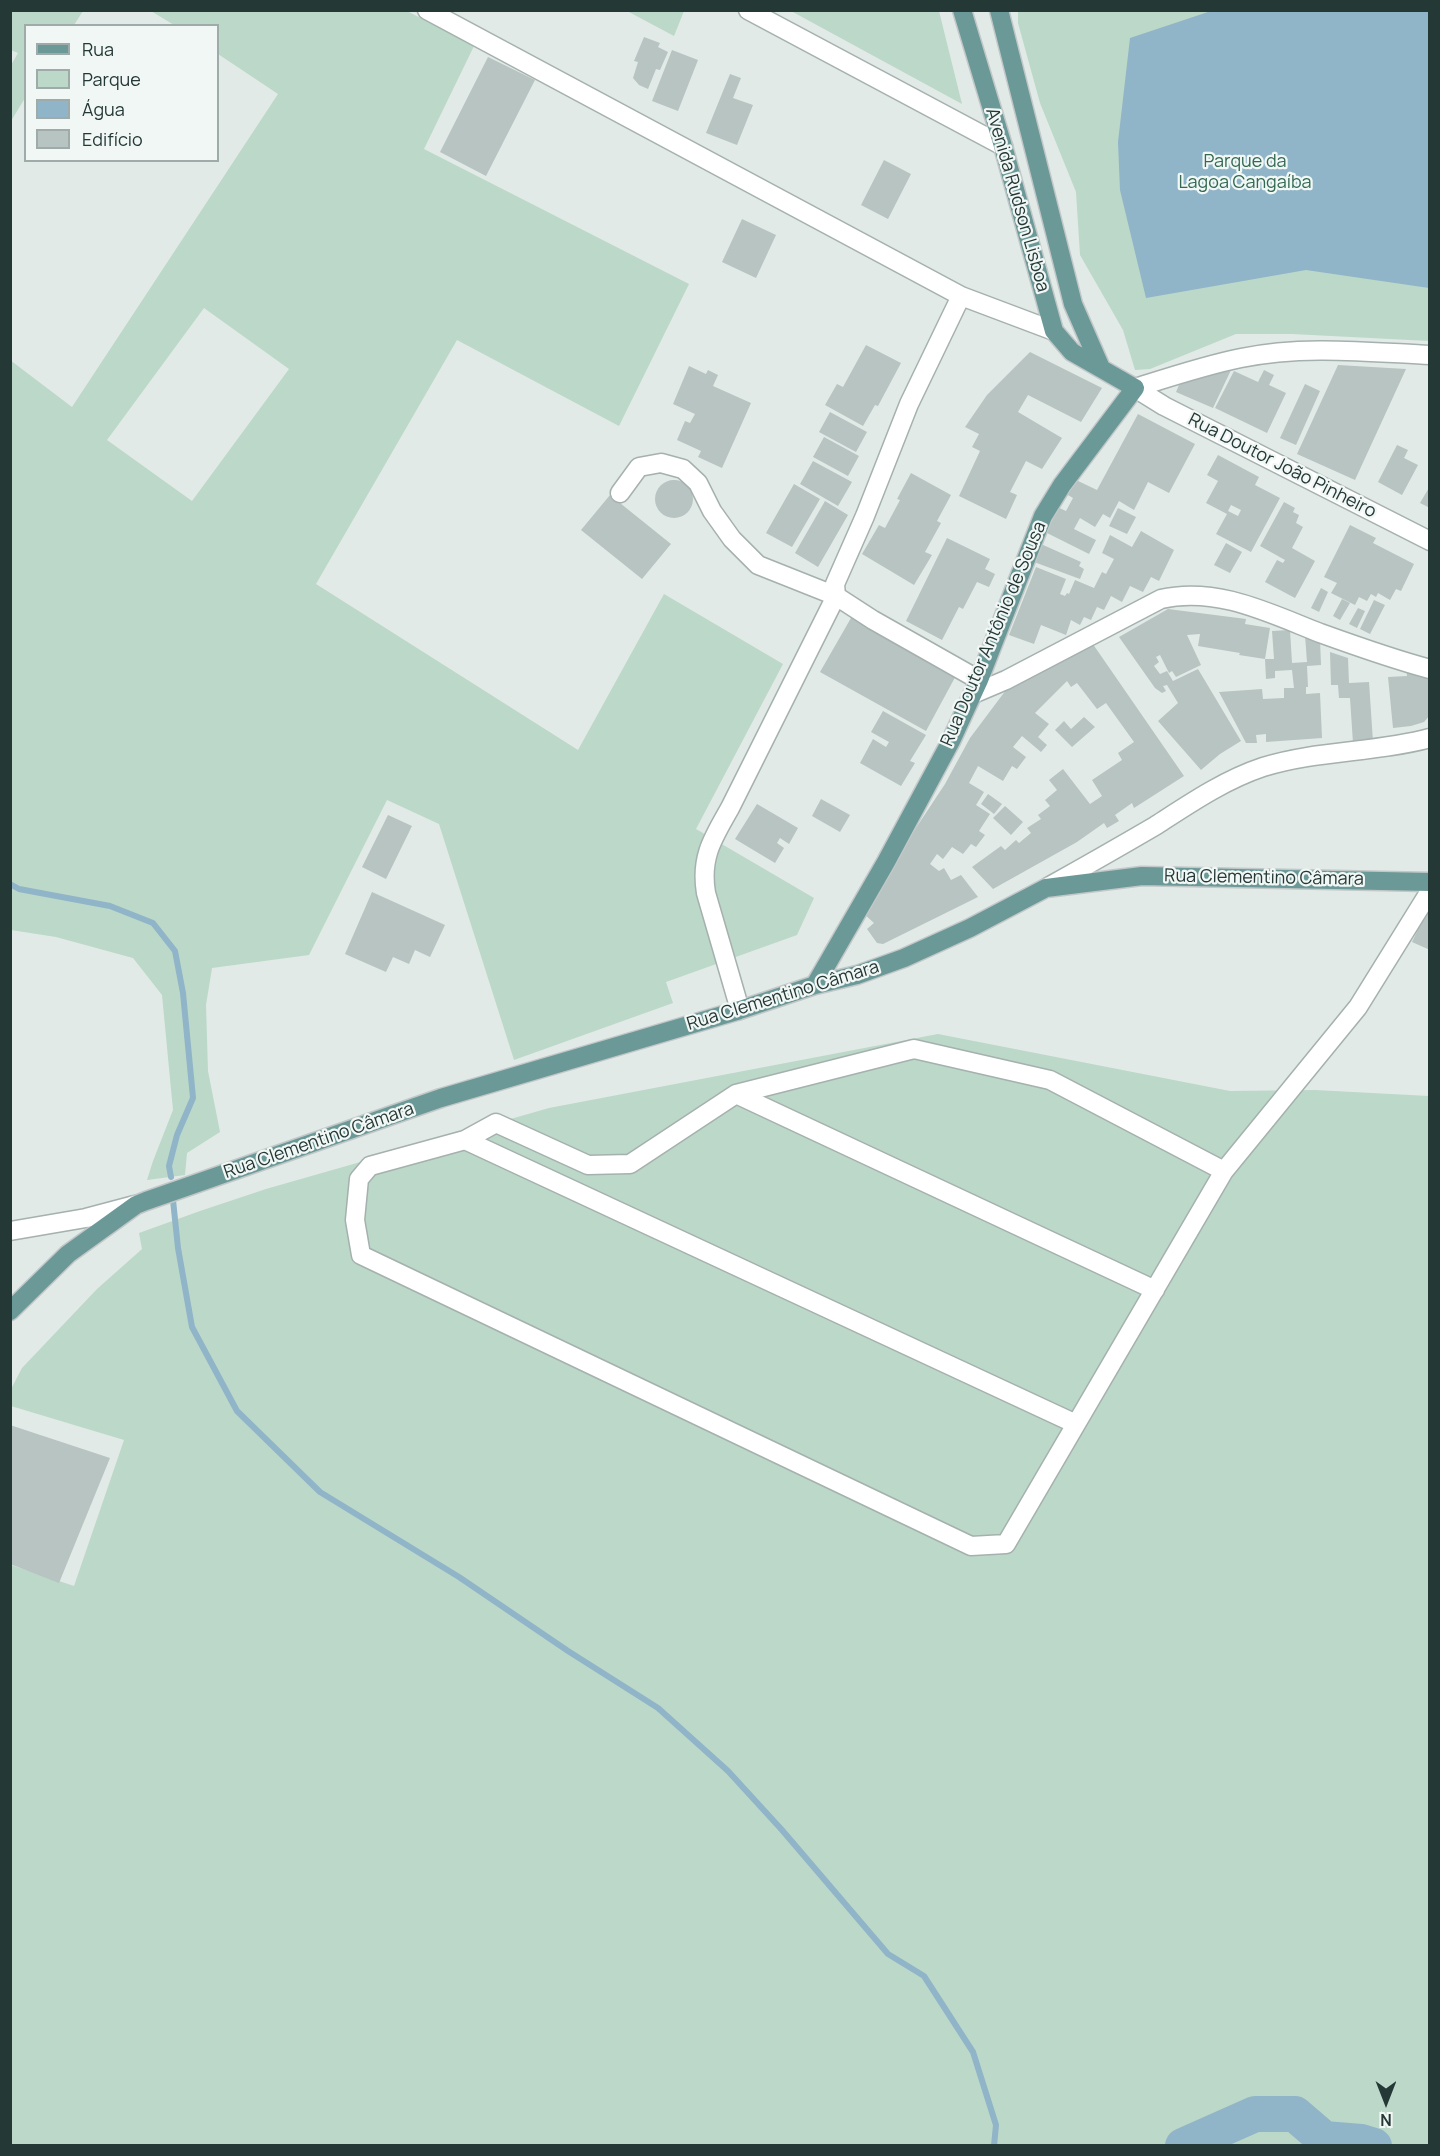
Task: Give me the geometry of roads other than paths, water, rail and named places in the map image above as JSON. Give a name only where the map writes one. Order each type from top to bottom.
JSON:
[{"type":"main road","name":"Avenida Rudson Lisboa","points":[[962,10],[1054,331],[1072,352],[1135,388]]},
{"type":"main road","name":"Avenida Rudson Lisboa","points":[[999,10],[1074,304],[1101,368]]},
{"type":"main road","name":"Rua Doutor Antônio de Sousa","points":[[815,985],[886,862],[951,741],[976,687],[1043,516],[1062,485],[1135,388]]},
{"type":"main road","name":"Rua Clementino Câmara","points":[[10,1311],[68,1254],[141,1203],[441,1098],[740,1010],[815,985],[857,975],[904,958],[970,928],[1046,888],[1142,876],[1430,882]]},
{"type":"street","points":[[428,10],[961,296],[1054,331]]},
{"type":"street","points":[[748,10],[1002,146]]},
{"type":"street","points":[[740,1010],[706,893],[703,875],[705,857],[713,837],[730,808],[836,596],[835,584],[865,516],[909,404],[961,296]]},
{"type":"street","points":[[1135,388],[1243,357],[1292,352],[1339,351],[1430,356]]},
{"type":"street","name":"Rua Doutor João Pinheiro","points":[[1135,388],[1164,406],[1430,541]]},
{"type":"street","points":[[620,493],[639,466],[661,463],[683,469],[698,483],[712,511],[732,539],[758,565],[836,596],[976,687],[1006,680],[1161,599],[1178,596],[1212,597],[1237,602],[1362,648],[1430,669]]},
{"type":"street","points":[[1046,888],[1117,849],[1211,791],[1261,768],[1312,756],[1430,738]]},
{"type":"street","points":[[1224,1172],[1050,1080],[914,1049],[736,1094],[630,1164],[588,1165],[496,1123],[465,1140],[370,1166],[359,1179],[356,1220],[361,1255],[971,1546],[1006,1544],[1224,1172],[1358,1007],[1430,891]]},
{"type":"street","points":[[736,1094],[1155,1290]]},
{"type":"street","points":[[465,1140],[1076,1424]]},
{"type":"street","points":[[10,1232],[86,1218],[141,1203]]},
{"type":"water","name":"Parque da Lagoa Cangaíba","points":[[1214,10],[1429,11],[1429,288],[1306,270],[1146,298],[1120,190],[1118,142],[1130,38]]},
{"type":"waterway","points":[[10,884],[19,889],[110,906],[153,923],[175,951],[183,993],[193,1098],[177,1135],[169,1166],[171,1177]]},
{"type":"waterway","points":[[173,1200],[178,1248],[192,1327],[237,1411],[320,1492],[459,1577],[568,1651],[658,1708],[728,1771],[782,1830],[888,1954],[924,1976],[973,2052],[996,2125],[994,2146]]},
{"type":"waterway","points":[[1183,2146],[1255,2114],[1295,2114],[1324,2139],[1361,2142],[1374,2146]]}]
